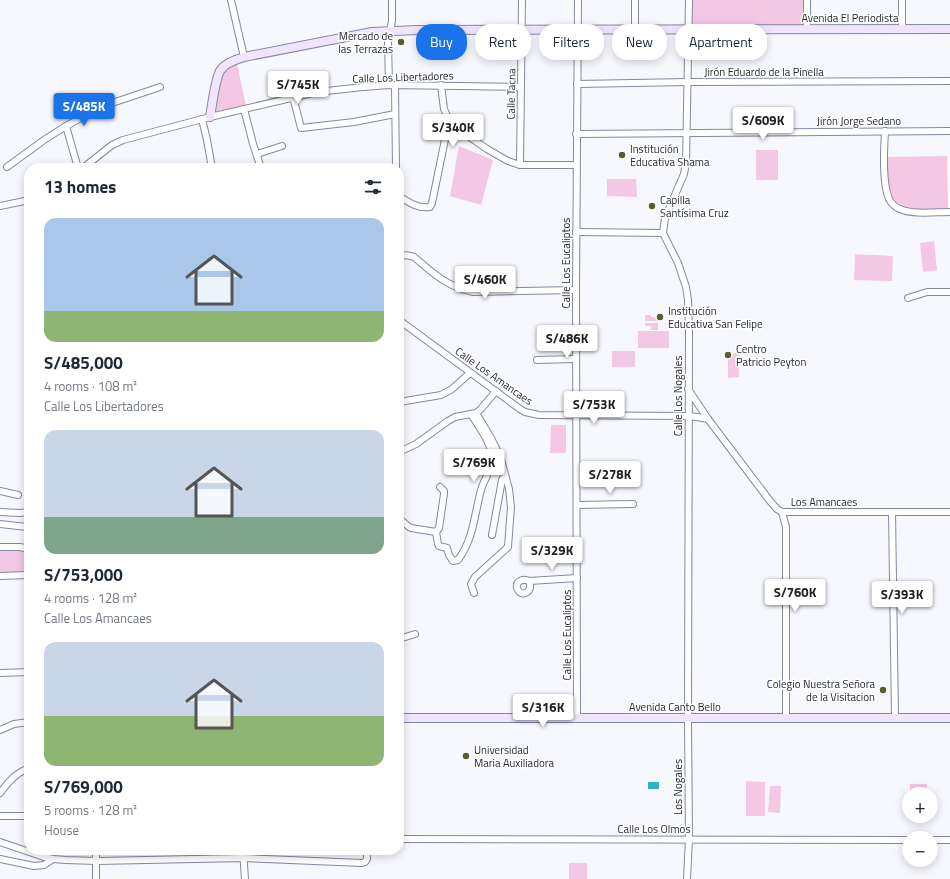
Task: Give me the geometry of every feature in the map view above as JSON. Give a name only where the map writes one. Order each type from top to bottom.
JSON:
[{"type":"street","points":[[231,0],[244,58]]},
{"type":"street","points":[[392,0],[392,21],[388,42],[395,114],[396,163]]},
{"type":"street","name":"Calle Tacna","points":[[522,0],[522,24]]},
{"type":"street","name":"Calle Los Eucaliptos","points":[[578,0],[578,24]]},
{"type":"street","points":[[635,0],[636,24]]},
{"type":"street","points":[[689,0],[689,24]]},
{"type":"street","points":[[807,0],[807,29]]},
{"type":"street","points":[[902,0],[902,30]]},
{"type":"street","name":"Avenida El Periodista","points":[[767,29],[950,29]]},
{"type":"street","name":"Avenida El Periodista","points":[[210,117],[217,78],[225,65],[231,62],[244,58],[372,32],[475,30]]},
{"type":"street","name":"Calle Tacna","points":[[520,165],[521,60]]},
{"type":"street","name":"Calle Los Eucaliptos","points":[[577,60],[576,134],[577,718]]},
{"type":"street","points":[[576,232],[663,232],[667,214],[684,174],[686,163],[688,60]]},
{"type":"street","name":"Jirón Eduardo de la Pinella","points":[[577,84],[950,81]]},
{"type":"street","points":[[441,85],[444,109],[448,118],[464,133],[487,149],[508,161],[520,165],[576,165]]},
{"type":"street","name":"Calle Los Libertadores","points":[[89,163],[112,145],[123,140],[210,117],[317,92],[363,87],[392,86],[441,85],[521,87]]},
{"type":"street","points":[[7,167],[66,126],[103,106],[160,87]]},
{"type":"street","points":[[293,97],[301,128],[354,122],[395,114]]},
{"type":"street","points":[[244,109],[260,163]]},
{"type":"street","points":[[404,199],[412,204],[426,208],[430,207],[448,125],[448,118]]},
{"type":"street","points":[[202,119],[211,163]]},
{"type":"street","points":[[66,126],[77,163]]},
{"type":"street","points":[[885,131],[885,184],[890,201],[899,209],[911,212],[950,212]]},
{"type":"street","name":"Jirón Jorge Sedano","points":[[576,134],[950,131]]},
{"type":"street","points":[[257,154],[282,146]]},
{"type":"street","points":[[0,206],[24,201]]},
{"type":"street","name":"Calle Los Nogales","points":[[663,232],[678,263],[686,287],[688,300],[688,718]]},
{"type":"street","points":[[404,256],[414,257],[442,280],[459,288],[473,292],[576,290]]},
{"type":"street","points":[[908,298],[927,292],[950,292]]},
{"type":"street","name":"Calle Los Amancaes","points":[[404,324],[520,409],[531,414],[576,416],[688,416],[708,419]]},
{"type":"street","points":[[536,360],[576,359]]},
{"type":"street","points":[[404,401],[442,395],[452,389],[470,373]]},
{"type":"street","name":"Los Amancaes","points":[[688,389],[708,419],[770,501],[782,512],[950,512]]},
{"type":"street","points":[[404,450],[416,444],[455,417],[474,413],[480,410],[496,391]]},
{"type":"street","points":[[474,413],[496,447],[500,456],[509,489],[511,507],[508,547],[475,577],[471,584],[474,593]]},
{"type":"street","points":[[440,487],[444,491],[444,494],[439,528],[436,532],[438,544],[439,546],[447,548],[453,561],[458,560],[471,536],[481,489],[491,467],[492,458],[487,440],[474,413]]},
{"type":"street","points":[[492,535],[502,480],[505,476]]},
{"type":"street","points":[[0,491],[18,495]]},
{"type":"street","points":[[576,505],[633,504]]},
{"type":"street","points":[[0,512],[24,513]]},
{"type":"street","points":[[782,512],[786,527],[786,718]]},
{"type":"street","points":[[892,512],[895,718]]},
{"type":"street","points":[[404,522],[408,527],[436,532]]},
{"type":"street","points":[[0,524],[24,527]]},
{"type":"street","points":[[0,547],[24,548]]},
{"type":"street","points":[[0,576],[24,575]]},
{"type":"street","points":[[529,581],[576,578]]},
{"type":"street","points":[[404,637],[415,634]]},
{"type":"street","points":[[0,673],[24,672]]},
{"type":"street","name":"Avenida Canto Bello","points":[[404,718],[950,718]]},
{"type":"street","name":"Los Nogales","points":[[687,879],[689,838],[688,718]]},
{"type":"street","points":[[0,730],[14,724],[24,723]]},
{"type":"street","points":[[0,793],[14,776],[24,771]]},
{"type":"street","points":[[0,816],[24,816]]},
{"type":"street","name":"Calle Los Olmos","points":[[404,839],[689,838],[902,840]]},
{"type":"street","points":[[938,840],[950,840]]},
{"type":"street","points":[[0,842],[24,850]]},
{"type":"street","points":[[41,855],[53,859],[97,861],[244,858],[362,864],[367,859],[367,855]]},
{"type":"street","points":[[96,855],[96,879]]},
{"type":"street","points":[[244,855],[244,879]]},
{"type":"street","points":[[0,859],[34,866],[44,865],[53,859]]},
{"type":"shaded area","points":[[692,0],[804,0],[804,25],[691,24]]},
{"type":"shaded area","points":[[237,64],[246,106],[215,111],[218,88],[222,77],[228,68]]},
{"type":"shaded area","points":[[459,146],[493,160],[481,205],[450,196]]},
{"type":"shaded area","points":[[756,150],[778,150],[778,180],[756,180]]},
{"type":"shaded area","points":[[947,156],[948,209],[927,210],[912,208],[899,203],[890,194],[887,181],[888,157]]},
{"type":"shaded area","points":[[607,179],[636,179],[637,197],[607,196]]},
{"type":"shaded area","points":[[934,241],[937,270],[923,272],[920,243]]},
{"type":"shaded area","points":[[855,254],[893,256],[892,281],[854,280]]},
{"type":"shaded area","points":[[645,315],[660,317],[660,321],[645,321]]},
{"type":"shaded area","points":[[645,323],[658,323],[658,330],[651,330],[651,326],[645,326]]},
{"type":"shaded area","points":[[638,331],[669,331],[669,348],[638,348]]},
{"type":"shaded area","points":[[612,351],[635,351],[635,367],[612,367]]},
{"type":"shaded area","points":[[738,353],[739,377],[728,378],[728,354]]},
{"type":"shaded area","points":[[551,425],[566,425],[566,453],[550,453]]},
{"type":"shaded area","points":[[0,548],[24,549],[24,572],[0,573]]},
{"type":"shaded area","points":[[746,781],[765,782],[765,816],[746,816]]},
{"type":"shaded area","points":[[910,784],[927,784],[927,787],[910,787]]},
{"type":"shaded area","points":[[770,786],[781,786],[780,813],[768,812]]},
{"type":"shaded area","points":[[569,863],[587,863],[587,879],[569,879]]},
{"type":"water","points":[[648,782],[659,782],[659,789],[648,789]]},
{"type":"place","name":"Mercado de las Terrazas","points":[[401,42]]},
{"type":"place","name":"Institución Educativa Shama","points":[[622,155]]},
{"type":"place","name":"Capilla Santísima Cruz","points":[[652,206]]},
{"type":"place","name":"Institución Educativa San Felipe","points":[[660,317]]},
{"type":"place","name":"Centro Patricio Peyton","points":[[728,355]]},
{"type":"place","name":"Colegio Nuestra Señora de la Visitacion","points":[[883,690]]},
{"type":"place","name":"Universidad Maria Auxiliadora","points":[[466,756]]}]
